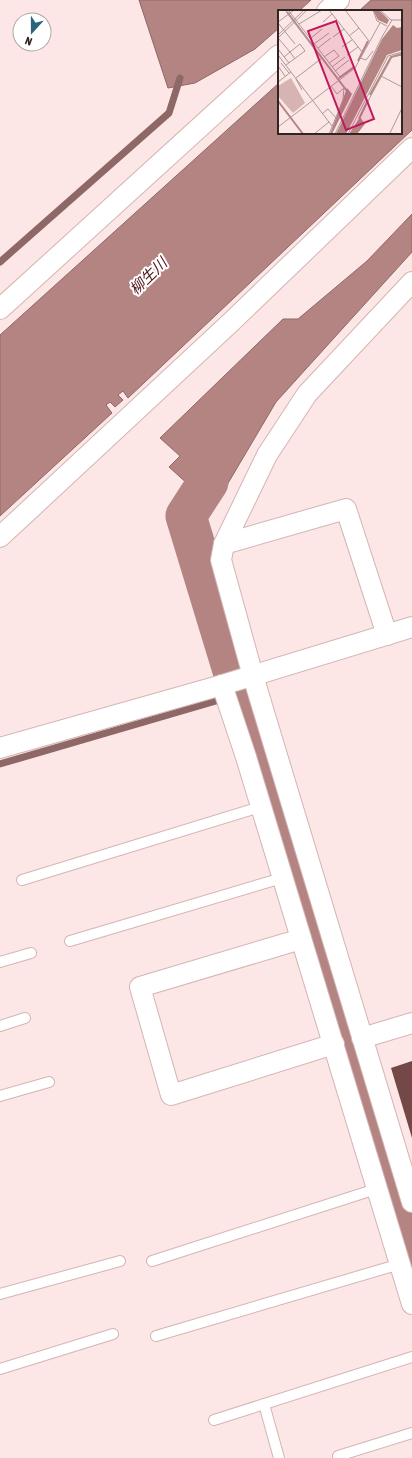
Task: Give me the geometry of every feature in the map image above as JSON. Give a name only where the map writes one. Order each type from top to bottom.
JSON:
[{"type":"street","points":[[328,10],[339,0]]},
{"type":"street","points":[[0,309],[278,56]]},
{"type":"street","points":[[0,537],[229,324],[412,148]]},
{"type":"street","points":[[412,282],[307,394],[267,455],[224,544],[221,560],[235,682],[362,1038],[412,1202]]},
{"type":"street","points":[[224,544],[346,508],[387,635]]},
{"type":"street","points":[[0,748],[235,682],[412,627]]},
{"type":"street","points":[[235,682],[231,712],[334,1044],[376,1189],[412,1304]]},
{"type":"street","points":[[301,939],[140,988],[172,1094],[334,1044]]},
{"type":"street","points":[[362,1038],[412,1023]]},
{"type":"lane","points":[[22,880],[260,807]]},
{"type":"lane","points":[[70,941],[282,878]]},
{"type":"lane","points":[[0,962],[31,953]]},
{"type":"lane","points":[[0,1026],[25,1018]]},
{"type":"lane","points":[[0,1096],[49,1082]]},
{"type":"lane","points":[[152,1261],[376,1189]]},
{"type":"lane","points":[[0,1294],[120,1261]]},
{"type":"lane","points":[[156,1336],[400,1264]]},
{"type":"lane","points":[[0,1369],[113,1334]]},
{"type":"lane","points":[[214,1420],[412,1357]]},
{"type":"lane","points":[[264,1404],[279,1458]]},
{"type":"lane","points":[[338,1456],[412,1433]]},
{"type":"water","points":[[139,0],[311,0],[300,10],[278,10],[278,29],[255,49],[195,83],[168,88]]},
{"type":"water","name":"柳生川","points":[[371,0],[412,0],[412,130],[128,398],[123,391],[118,395],[123,400],[115,407],[110,402],[106,405],[112,413],[0,516],[0,335],[278,84],[278,134],[402,134],[402,10],[360,10]]},
{"type":"water","points":[[412,214],[412,252],[276,402],[201,529],[185,531],[174,508],[190,486],[169,467],[180,456],[160,438],[283,319],[298,319],[367,261]]},
{"type":"building","points":[[412,1061],[412,1138],[391,1068]]},
{"type":"waterway","points":[[0,262],[169,113],[180,78]]},
{"type":"waterway","points":[[208,482],[186,516],[412,1259]]},
{"type":"waterway","points":[[0,764],[240,694]]}]
